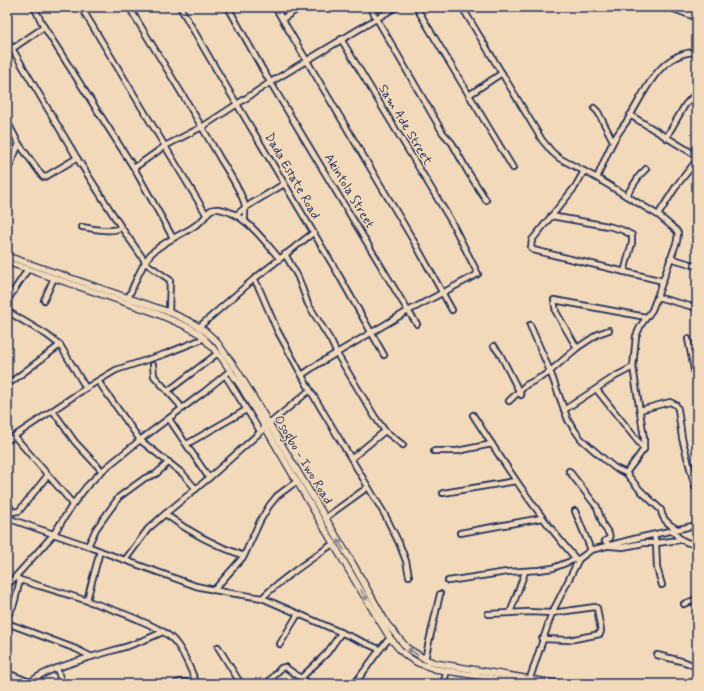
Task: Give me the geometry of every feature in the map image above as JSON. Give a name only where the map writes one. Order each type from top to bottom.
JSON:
[{"type":"highway","points":[[670,7],[697,17]]},
{"type":"highway","points":[[692,7],[697,9]]},
{"type":"main road","name":"Osogbo - Iwo Road","points":[[7,256],[169,312],[199,326],[216,342],[226,353],[237,370],[297,481],[390,638],[408,657],[425,666],[447,671],[529,682],[560,684]]},
{"type":"main road","name":"Osogbo - Iwo Road","points":[[7,262],[170,319],[188,327],[205,338],[231,370],[325,518],[395,634],[407,648],[425,659],[448,666],[529,682]]},
{"type":"street","points":[[34,7],[44,27],[134,168],[173,238]]},
{"type":"street","points":[[81,7],[206,214]]},
{"type":"street","points":[[129,7],[202,127],[238,190],[246,207],[244,216],[245,221]]},
{"type":"street","name":"Dada Estate Road","points":[[180,7],[337,272],[384,355]]},
{"type":"street","name":"Akintola Street","points":[[228,7],[271,82],[417,324]]},
{"type":"street","points":[[275,7],[443,292],[452,310]]},
{"type":"street","points":[[282,19],[301,7]]},
{"type":"street","points":[[370,7],[443,133],[452,143],[486,200]]},
{"type":"street","points":[[134,168],[165,146],[202,127],[271,82],[396,7]]},
{"type":"street","points":[[416,7],[513,168]]},
{"type":"street","points":[[462,7],[542,140],[552,152],[559,158],[597,178],[658,215],[678,233],[677,241],[652,310],[646,316],[636,336],[633,367],[644,438],[644,449],[626,473]]},
{"type":"street","points":[[12,49],[44,27]]},
{"type":"street","name":"Sam Ade Street","points":[[341,39],[450,221],[478,274],[443,292]]},
{"type":"street","points":[[7,40],[120,227],[145,262],[170,280],[169,312]]},
{"type":"street","points":[[597,178],[613,141],[648,85],[661,68],[676,56],[685,53],[697,52]]},
{"type":"street","points":[[468,95],[502,73]]},
{"type":"street","points":[[666,138],[685,104],[697,92]]},
{"type":"street","points":[[594,108],[598,112],[613,141]]},
{"type":"street","points":[[630,116],[697,156]]},
{"type":"street","points":[[8,123],[19,144],[41,175],[45,177],[77,158]]},
{"type":"street","points":[[7,172],[19,144]]},
{"type":"street","points":[[658,215],[677,185],[697,160]]},
{"type":"street","points":[[626,196],[646,169]]},
{"type":"street","points":[[584,171],[575,187],[532,240],[530,245],[533,250],[662,281]]},
{"type":"street","points":[[236,215],[246,207],[284,184]]},
{"type":"street","points":[[128,298],[145,262],[151,254],[173,238],[193,228],[213,209],[218,209],[236,215],[245,221],[279,258]]},
{"type":"street","points":[[551,216],[608,226],[632,235],[632,243],[624,272]]},
{"type":"street","points":[[82,227],[107,230],[118,229],[120,227]]},
{"type":"street","points":[[199,326],[279,258],[313,233]]},
{"type":"street","points":[[285,254],[298,277],[308,304],[375,417],[385,431],[403,445]]},
{"type":"street","points":[[670,258],[697,266]]},
{"type":"street","points":[[7,301],[28,269]]},
{"type":"street","points":[[44,300],[54,278]]},
{"type":"street","points":[[254,279],[277,330],[310,390],[352,458],[399,543],[406,561],[409,576]]},
{"type":"street","points":[[302,375],[408,311],[443,292]]},
{"type":"street","points":[[657,297],[697,308]]},
{"type":"street","points":[[577,348],[556,312],[554,300],[646,316]]},
{"type":"street","points":[[7,311],[47,335],[60,345],[86,388]]},
{"type":"street","points":[[530,325],[550,371],[568,420],[581,439],[604,460],[615,468],[626,473],[660,510],[672,531],[680,540]]},
{"type":"street","points":[[508,401],[520,393],[526,385],[547,374],[577,348],[598,334],[609,330]]},
{"type":"street","points":[[7,441],[86,388],[116,370],[165,354],[205,338]]},
{"type":"street","points":[[688,338],[697,385]]},
{"type":"street","points":[[7,385],[60,345]]},
{"type":"street","points":[[494,346],[500,354],[520,393]]},
{"type":"street","points":[[168,391],[218,353]]},
{"type":"street","points":[[153,365],[154,376],[182,409]]},
{"type":"street","points":[[564,410],[614,377],[633,367]]},
{"type":"street","points":[[7,586],[18,579],[53,535],[73,504],[87,486],[102,471],[231,370]]},
{"type":"street","points":[[225,375],[260,432]]},
{"type":"street","points":[[98,381],[140,440],[183,474],[196,489]]},
{"type":"street","points":[[125,560],[148,529],[310,390]]},
{"type":"street","points":[[596,390],[644,449]]},
{"type":"street","points":[[640,410],[670,402],[676,405],[678,409],[682,438],[695,487]]},
{"type":"street","points":[[186,444],[246,410]]},
{"type":"street","points":[[53,411],[75,442],[102,471]]},
{"type":"street","points":[[473,415],[542,518],[578,559]]},
{"type":"street","points":[[169,419],[209,478]]},
{"type":"street","points":[[352,458],[385,431]]},
{"type":"street","points":[[15,437],[73,504]]},
{"type":"street","points":[[434,451],[457,451],[492,444]]},
{"type":"street","points":[[88,546],[96,529],[119,497],[145,478],[156,474],[169,462]]},
{"type":"street","points":[[569,471],[597,508],[603,525],[610,538],[605,541],[610,546],[623,547],[644,543],[680,540],[691,544],[697,544]]},
{"type":"street","points":[[12,512],[19,511],[48,475]]},
{"type":"street","points":[[214,590],[244,556],[260,521],[276,496],[297,481]]},
{"type":"street","points":[[443,494],[516,481]]},
{"type":"street","points":[[325,518],[368,487]]},
{"type":"street","points":[[7,500],[12,512],[8,520],[88,546],[100,552],[196,586],[262,598],[379,649]]},
{"type":"street","points":[[575,511],[591,550]]},
{"type":"street","points":[[165,514],[205,540],[244,556]]},
{"type":"street","points":[[460,533],[542,518]]},
{"type":"street","points":[[668,524],[672,531]]},
{"type":"street","points":[[448,581],[507,572],[525,572],[553,568],[578,559],[591,550],[697,525]]},
{"type":"street","points":[[654,535],[656,543],[657,568],[662,585]]},
{"type":"street","points":[[262,598],[273,587],[301,565],[334,543]]},
{"type":"street","points":[[87,600],[100,552]]},
{"type":"street","points":[[529,682],[542,639],[578,559]]},
{"type":"street","points":[[510,613],[525,572]]},
{"type":"street","points":[[18,579],[87,600],[132,617],[162,632],[180,648],[197,684]]},
{"type":"street","points":[[7,618],[14,604],[18,579]]},
{"type":"street","points":[[425,659],[440,594]]},
{"type":"street","points":[[684,604],[697,599]]},
{"type":"street","points":[[488,614],[528,612],[552,614],[596,607],[601,631],[600,634],[581,639],[542,639]]},
{"type":"street","points":[[280,644],[298,614]]},
{"type":"street","points":[[7,623],[69,646],[90,656]]},
{"type":"street","points":[[7,673],[30,683],[37,677],[58,668],[90,656],[130,646],[162,632]]},
{"type":"street","points":[[301,678],[328,653],[341,632]]},
{"type":"street","points":[[354,684],[379,649],[390,638]]},
{"type":"street","points":[[218,647],[240,684]]},
{"type":"street","points":[[657,654],[697,667]]},
{"type":"street","points":[[267,684],[281,668],[284,667],[309,684]]},
{"type":"street","points":[[58,668],[62,684]]},
{"type":"street","points":[[443,684],[447,671]]},
{"type":"street","points":[[486,684],[487,677]]},
{"type":"street","points":[[175,684],[181,682],[185,683],[194,678]]}]
